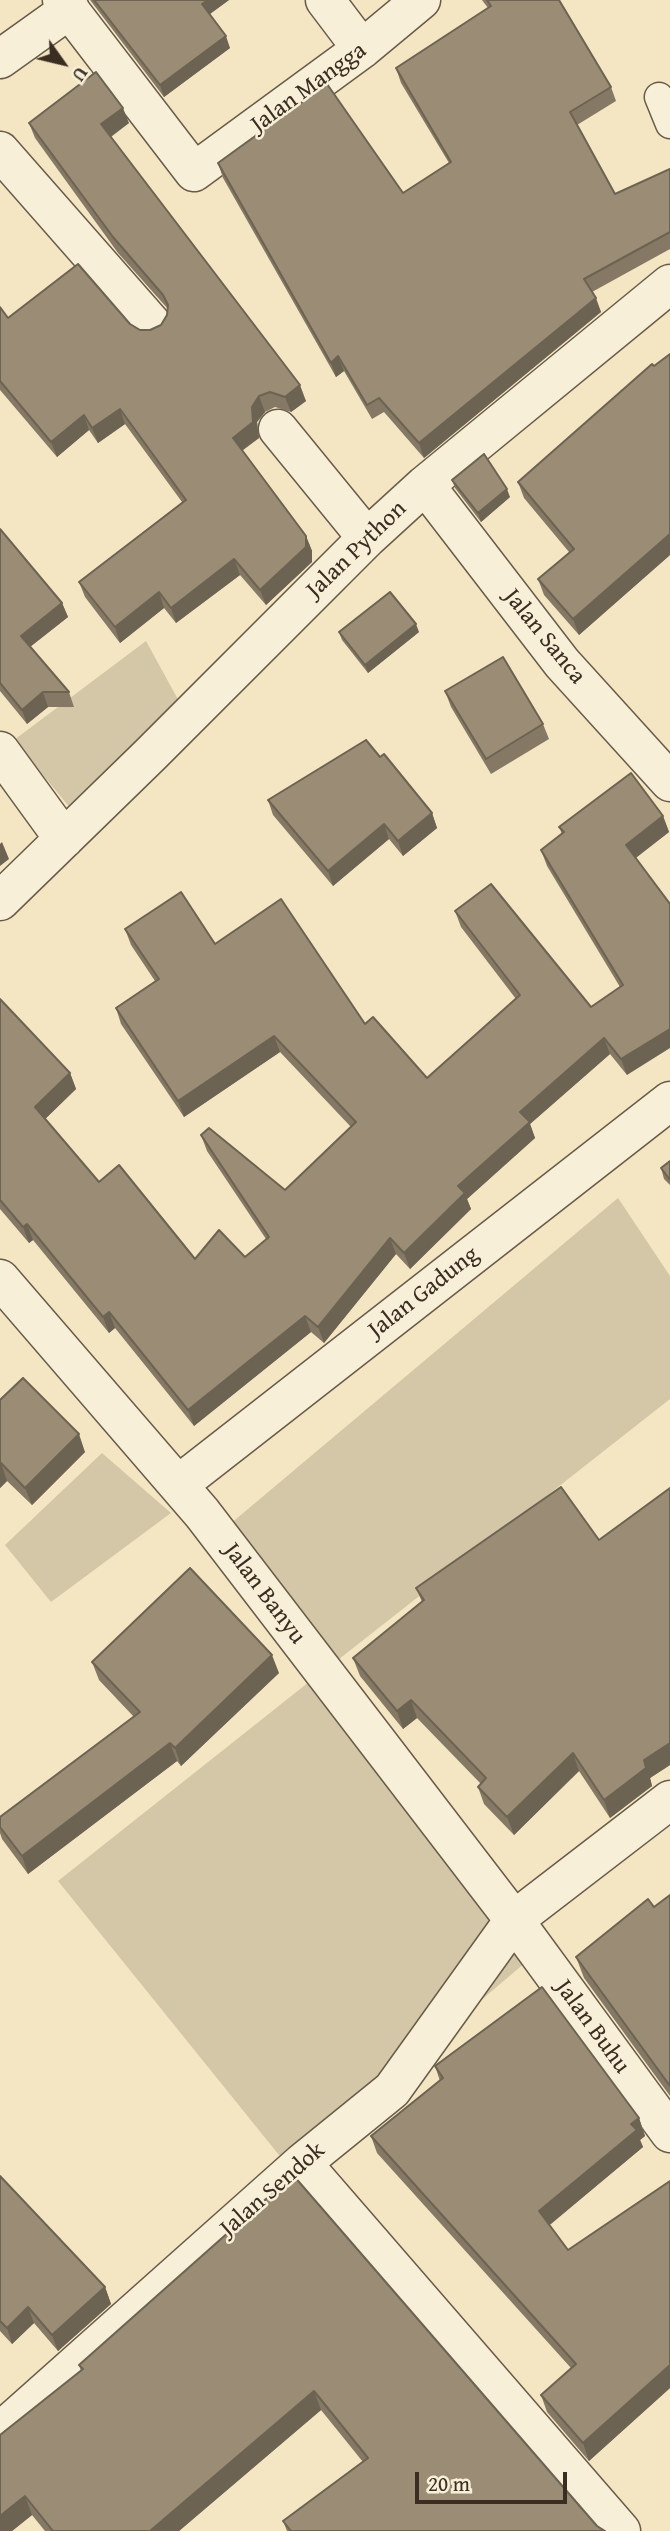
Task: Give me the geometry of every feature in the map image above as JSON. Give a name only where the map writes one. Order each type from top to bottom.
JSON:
[{"type":"street","points":[[325,0],[362,49]]},
{"type":"street","name":"Jalan Mangga","points":[[66,5],[194,172],[362,49],[421,0]]},
{"type":"street","points":[[0,59],[66,5]]},
{"type":"street","points":[[0,151],[152,324]]},
{"type":"street","name":"Jalan Python","points":[[0,901],[367,538],[425,485],[670,284]]},
{"type":"street","points":[[278,429],[367,538]]},
{"type":"street","name":"Jalan Sanca","points":[[425,485],[562,663],[670,782]]},
{"type":"street","points":[[0,751],[64,839]]},
{"type":"street","name":"Jalan Gadung","points":[[178,1485],[670,1101]]},
{"type":"street","name":"Jalan Banyu","points":[[0,1279],[178,1485],[514,1920]]},
{"type":"street","name":"Jalan Sendok","points":[[0,2432],[302,2163],[392,2090],[514,1920],[670,1800]]},
{"type":"street","name":"Jalan Buhu","points":[[514,1920],[670,2133]]},
{"type":"street","points":[[302,2163],[621,2531]]},
{"type":"lane","points":[[659,97],[670,124]]},
{"type":"shaded area","points":[[146,641],[186,714],[76,815],[14,740]]},
{"type":"shaded area","points":[[618,1198],[670,1276],[670,1399],[315,1678],[539,1951],[287,2165],[58,1881],[314,1678],[217,1535]]},
{"type":"shaded area","points":[[102,1453],[171,1513],[51,1602],[5,1545]]},
{"type":"building","points":[[94,0],[208,0],[202,4],[226,36],[160,85]]},
{"type":"building","points":[[487,0],[559,0],[611,87],[570,112],[615,194],[670,169],[670,232],[584,279],[596,298],[419,443],[379,398],[367,405],[338,356],[331,363],[218,163],[327,84],[403,193],[451,162],[396,68],[491,6]]},
{"type":"building","points":[[96,72],[123,108],[101,124],[300,385],[285,397],[270,392],[259,396],[252,407],[253,422],[233,438],[306,536],[306,547],[260,590],[234,559],[171,608],[159,592],[115,627],[79,582],[186,500],[120,409],[92,428],[84,415],[51,442],[0,381],[0,307],[8,318],[78,264],[130,324],[140,330],[150,330],[161,325],[167,315],[168,305],[163,295],[113,237],[29,123]]},
{"type":"building","points":[[670,354],[670,534],[573,619],[538,579],[574,549],[518,482],[652,364],[654,366]]},
{"type":"building","points":[[484,454],[507,489],[478,513],[452,480]]},
{"type":"building","points":[[0,529],[62,603],[21,636],[69,692],[43,692],[22,710],[0,683]]},
{"type":"building","points":[[390,592],[416,624],[365,665],[339,632]]},
{"type":"building","points":[[503,657],[543,724],[486,759],[445,691]]},
{"type":"building","points":[[366,740],[380,757],[384,754],[432,813],[398,841],[384,824],[328,871],[268,800]]},
{"type":"building","points":[[631,773],[663,816],[626,845],[670,904],[670,1029],[621,1059],[604,1038],[520,1112],[530,1122],[458,1186],[465,1193],[404,1253],[390,1238],[318,1327],[305,1316],[188,1410],[109,1312],[103,1317],[27,1224],[23,1227],[0,1200],[0,999],[70,1073],[35,1107],[99,1182],[119,1165],[195,1259],[219,1230],[245,1257],[269,1237],[201,1135],[209,1128],[285,1190],[356,1122],[274,1036],[178,1101],[116,1008],[159,979],[125,929],[181,892],[215,944],[281,899],[365,1024],[373,1017],[427,1078],[520,995],[455,911],[491,884],[591,1007],[623,985],[541,850],[564,832],[559,827]]},
{"type":"building","points":[[670,1161],[670,1180],[661,1168]]},
{"type":"building","points":[[23,1378],[79,1434],[25,1488],[0,1464],[0,1400]]},
{"type":"building","points":[[561,1487],[599,1540],[670,1488],[670,1743],[644,1760],[646,1768],[604,1800],[573,1753],[507,1817],[478,1787],[486,1778],[411,1700],[397,1711],[353,1658],[424,1600],[416,1588]]},
{"type":"building","points":[[190,1568],[272,1655],[175,1748],[170,1743],[22,1856],[0,1827],[0,1817],[140,1712],[92,1662]]},
{"type":"building","points":[[670,1895],[670,2086],[576,1957],[648,1899],[654,1907]]},
{"type":"building","points":[[542,1987],[639,2118],[631,2124],[637,2130],[539,2211],[568,2250],[670,2181],[670,2365],[583,2443],[541,2395],[576,2364],[371,2136],[443,2078],[435,2066]]},
{"type":"building","points":[[293,2175],[597,2526],[605,2531],[291,2531],[283,2521],[368,2458],[314,2391],[150,2531],[53,2531],[25,2496],[0,2516],[0,2435],[83,2369],[79,2365]]},
{"type":"building","points":[[0,2176],[105,2287],[52,2335],[28,2307],[7,2328],[0,2321]]}]
